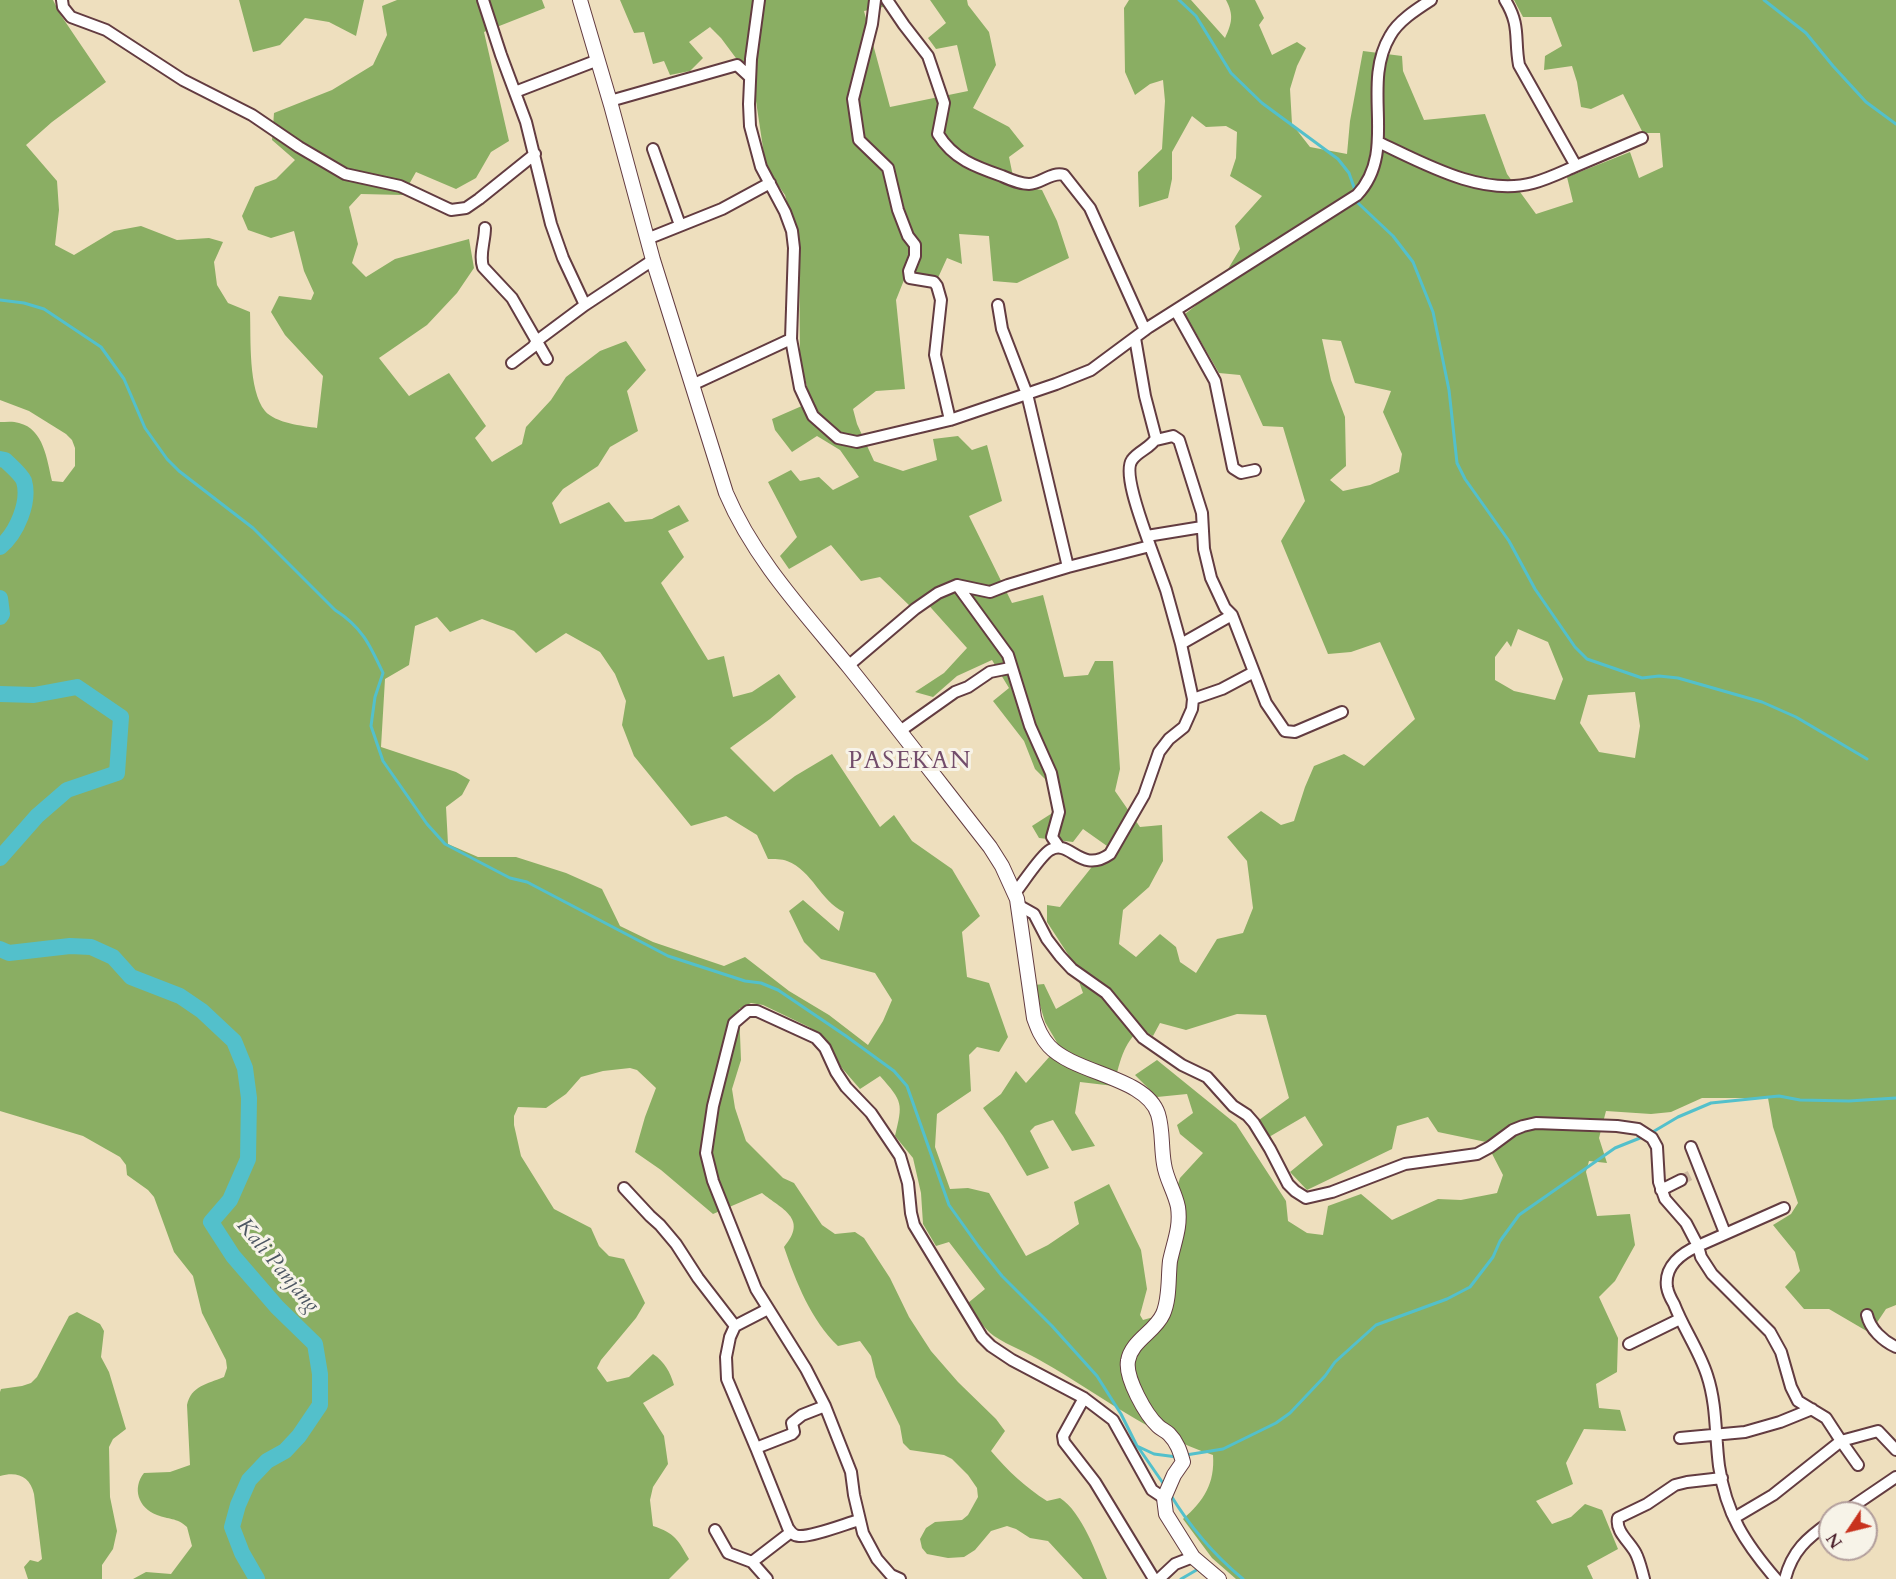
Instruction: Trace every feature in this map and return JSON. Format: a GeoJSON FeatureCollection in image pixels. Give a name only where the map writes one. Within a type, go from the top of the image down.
{"type":"FeatureCollection","features":[{"type":"Feature","properties":{"kind":"street"},"geometry":{"type":"LineString","coordinates":[[62,0],[63,7],[71,17],[106,30],[183,80],[252,115],[345,174],[400,186],[451,210],[466,208],[535,154]]}},
{"type":"Feature","properties":{"kind":"street"},"geometry":{"type":"LineString","coordinates":[[483,0],[526,122],[551,224],[563,258],[585,305]]}},
{"type":"Feature","properties":{"kind":"street"},"geometry":{"type":"LineString","coordinates":[[580,0],[653,260],[726,493],[747,536],[778,581],[900,731],[990,847],[1002,867],[1016,899],[1034,1018],[1040,1034],[1050,1047],[1063,1057],[1142,1092],[1152,1102],[1158,1113],[1164,1165],[1177,1205],[1179,1226],[1170,1260],[1167,1301],[1162,1316],[1134,1348],[1128,1362],[1129,1376],[1148,1414],[1179,1447],[1183,1462],[1174,1475],[1164,1498],[1168,1520],[1195,1559],[1214,1574]]}},
{"type":"Feature","properties":{"kind":"street"},"geometry":{"type":"LineString","coordinates":[[759,0],[750,77],[750,126],[761,167],[785,212],[792,231],[794,248],[791,339],[800,388],[813,416],[838,438],[857,441],[950,420],[1091,370],[1145,330],[1357,195],[1365,187],[1372,174],[1378,142],[1377,87],[1381,57],[1390,35],[1415,11],[1431,0]]}},
{"type":"Feature","properties":{"kind":"street"},"geometry":{"type":"LineString","coordinates":[[875,0],[872,24],[853,99],[859,140],[888,168],[898,210],[908,236],[915,245],[915,256],[909,272],[910,278],[934,282],[937,286],[941,300],[935,355],[950,420]]}},
{"type":"Feature","properties":{"kind":"street"},"geometry":{"type":"LineString","coordinates":[[886,0],[928,56],[944,103],[938,134],[944,143],[960,158],[974,166],[1021,183],[1030,184],[1058,174],[1064,175],[1090,208],[1145,330]]}},
{"type":"Feature","properties":{"kind":"street"},"geometry":{"type":"LineString","coordinates":[[1506,0],[1515,17],[1518,32],[1516,48],[1519,65],[1576,166]]}},
{"type":"Feature","properties":{"kind":"street"},"geometry":{"type":"LineString","coordinates":[[515,92],[598,60]]}},
{"type":"Feature","properties":{"kind":"street"},"geometry":{"type":"LineString","coordinates":[[610,101],[738,65],[750,77]]}},
{"type":"Feature","properties":{"kind":"street"},"geometry":{"type":"LineString","coordinates":[[1378,142],[1441,171],[1467,180],[1492,184],[1531,184],[1642,138]]}},
{"type":"Feature","properties":{"kind":"street"},"geometry":{"type":"LineString","coordinates":[[653,148],[681,225]]}},
{"type":"Feature","properties":{"kind":"street"},"geometry":{"type":"LineString","coordinates":[[647,239],[723,209],[770,183]]}},
{"type":"Feature","properties":{"kind":"street"},"geometry":{"type":"LineString","coordinates":[[485,228],[481,261],[483,267],[512,298],[547,359]]}},
{"type":"Feature","properties":{"kind":"street"},"geometry":{"type":"LineString","coordinates":[[512,363],[533,347],[538,340],[585,305],[653,260]]}},
{"type":"Feature","properties":{"kind":"street"},"geometry":{"type":"LineString","coordinates":[[998,305],[1002,329],[1027,394],[1068,567]]}},
{"type":"Feature","properties":{"kind":"street"},"geometry":{"type":"LineString","coordinates":[[1176,311],[1215,381],[1233,468],[1241,474],[1255,470]]}},
{"type":"Feature","properties":{"kind":"street"},"geometry":{"type":"LineString","coordinates":[[1135,338],[1145,396],[1156,431],[1156,440]]}},
{"type":"Feature","properties":{"kind":"street"},"geometry":{"type":"LineString","coordinates":[[692,385],[791,339]]}},
{"type":"Feature","properties":{"kind":"street"},"geometry":{"type":"LineString","coordinates":[[957,585],[1008,655],[1030,726],[1051,773],[1059,812],[1052,837],[1059,847],[1084,860],[1091,862],[1110,854],[1144,795],[1159,752],[1189,719],[1193,699],[1181,644],[1135,501],[1130,465],[1132,459],[1156,440],[1173,436],[1179,440],[1202,513],[1202,527],[1211,578],[1225,608],[1232,615],[1266,703],[1285,730],[1295,732],[1342,712]]}},
{"type":"Feature","properties":{"kind":"street"},"geometry":{"type":"LineString","coordinates":[[848,666],[915,609],[938,593],[957,585],[990,592],[1148,541],[1202,527]]}},
{"type":"Feature","properties":{"kind":"street"},"geometry":{"type":"LineString","coordinates":[[1181,644],[1232,615]]}},
{"type":"Feature","properties":{"kind":"street"},"geometry":{"type":"LineString","coordinates":[[900,731],[955,692],[968,687],[990,672],[1011,668]]}},
{"type":"Feature","properties":{"kind":"street"},"geometry":{"type":"LineString","coordinates":[[1193,699],[1222,689],[1254,672]]}},
{"type":"Feature","properties":{"kind":"street"},"geometry":{"type":"LineString","coordinates":[[1016,899],[1047,852],[1059,847]]}},
{"type":"Feature","properties":{"kind":"street"},"geometry":{"type":"LineString","coordinates":[[1016,899],[1034,914],[1047,939],[1060,956],[1072,969],[1106,993],[1143,1038],[1182,1065],[1208,1077],[1233,1106],[1247,1115],[1270,1149],[1288,1184],[1294,1191],[1306,1198],[1332,1192],[1405,1164],[1477,1154],[1513,1131],[1536,1123],[1617,1126],[1638,1129],[1652,1138],[1659,1157],[1661,1190],[1665,1199],[1686,1223],[1701,1257],[1712,1274],[1770,1332],[1781,1352],[1796,1397],[1803,1406],[1826,1418],[1858,1465]]}},
{"type":"Feature","properties":{"kind":"street"},"geometry":{"type":"LineString","coordinates":[[900,1579],[891,1575],[877,1559],[863,1533],[851,1472],[825,1406],[806,1369],[756,1289],[712,1181],[706,1153],[713,1106],[734,1023],[748,1011],[757,1011],[816,1038],[825,1048],[846,1088],[871,1113],[900,1156],[908,1183],[914,1225],[982,1337],[1012,1360],[1084,1398],[1113,1420],[1152,1490],[1164,1498]]}},
{"type":"Feature","properties":{"kind":"street"},"geometry":{"type":"LineString","coordinates":[[1691,1147],[1698,1172],[1725,1233]]}},
{"type":"Feature","properties":{"kind":"street"},"geometry":{"type":"LineString","coordinates":[[1661,1190],[1681,1180]]}},
{"type":"Feature","properties":{"kind":"street"},"geometry":{"type":"LineString","coordinates":[[624,1188],[676,1244],[698,1278],[735,1326]]}},
{"type":"Feature","properties":{"kind":"street"},"geometry":{"type":"LineString","coordinates":[[1776,1579],[1741,1534],[1734,1518],[1722,1478],[1713,1393],[1706,1371],[1680,1319],[1667,1286],[1668,1275],[1678,1257],[1725,1233],[1784,1208]]}},
{"type":"Feature","properties":{"kind":"street"},"geometry":{"type":"LineString","coordinates":[[768,1309],[735,1326],[726,1357],[728,1379],[791,1532],[800,1536],[859,1520]]}},
{"type":"Feature","properties":{"kind":"street"},"geometry":{"type":"LineString","coordinates":[[1867,1316],[1875,1330],[1896,1347]]}},
{"type":"Feature","properties":{"kind":"street"},"geometry":{"type":"LineString","coordinates":[[1629,1344],[1680,1319]]}},
{"type":"Feature","properties":{"kind":"street"},"geometry":{"type":"LineString","coordinates":[[1084,1398],[1063,1436],[1064,1443],[1095,1482],[1157,1579],[1176,1563],[1195,1559]]}},
{"type":"Feature","properties":{"kind":"street"},"geometry":{"type":"LineString","coordinates":[[756,1448],[792,1434],[794,1432],[792,1423],[796,1418],[825,1406]]}},
{"type":"Feature","properties":{"kind":"street"},"geometry":{"type":"LineString","coordinates":[[1680,1438],[1745,1432],[1812,1409]]}},
{"type":"Feature","properties":{"kind":"street"},"geometry":{"type":"LineString","coordinates":[[1734,1518],[1773,1496],[1841,1441],[1878,1431],[1896,1450]]}},
{"type":"Feature","properties":{"kind":"street"},"geometry":{"type":"LineString","coordinates":[[1861,1501],[1896,1477]]}},
{"type":"Feature","properties":{"kind":"street"},"geometry":{"type":"LineString","coordinates":[[1644,1579],[1636,1553],[1621,1534],[1617,1524],[1618,1518],[1647,1504],[1675,1485],[1722,1478]]}},
{"type":"Feature","properties":{"kind":"street"},"geometry":{"type":"LineString","coordinates":[[715,1530],[728,1553],[752,1562],[767,1579]]}},
{"type":"Feature","properties":{"kind":"street"},"geometry":{"type":"LineString","coordinates":[[1785,1579],[1793,1555],[1804,1542],[1818,1531]]}},
{"type":"Feature","properties":{"kind":"street"},"geometry":{"type":"LineString","coordinates":[[752,1562],[791,1532]]}},
{"type":"Feature","properties":{"kind":"green space"},"geometry":{"type":"Polygon","coordinates":[[[0,0],[53,0],[106,82],[52,122],[26,145],[57,181],[59,210],[55,245],[74,255],[114,231],[141,226],[177,240],[209,238],[223,242],[214,262],[217,285],[228,303],[250,312],[253,377],[260,402],[265,411],[275,418],[317,428],[323,376],[285,335],[271,312],[279,296],[311,300],[314,293],[304,271],[294,231],[271,238],[248,230],[242,216],[255,187],[276,179],[295,160],[272,140],[274,113],[332,90],[373,65],[387,35],[382,6],[397,0],[542,0],[545,8],[484,32],[509,141],[491,152],[476,178],[456,189],[416,172],[403,195],[361,194],[349,207],[358,244],[352,263],[366,277],[395,259],[469,239],[474,268],[457,293],[427,325],[379,358],[409,396],[449,373],[486,426],[475,438],[492,462],[522,444],[526,427],[551,400],[566,377],[600,351],[626,341],[646,370],[627,391],[638,431],[610,447],[598,466],[563,489],[552,503],[560,524],[609,502],[625,522],[652,519],[679,505],[689,521],[668,531],[684,557],[661,583],[708,660],[724,656],[733,697],[752,692],[779,674],[796,697],[730,748],[774,792],[795,776],[832,754],[880,827],[894,815],[912,841],[952,869],[980,916],[962,932],[967,977],[989,983],[1008,1037],[999,1052],[977,1047],[969,1055],[971,1091],[937,1114],[935,1147],[950,1189],[968,1188],[989,1193],[1026,1256],[1048,1245],[1079,1224],[1074,1202],[1109,1184],[1141,1250],[1147,1289],[1140,1315],[1143,1320],[1157,1316],[1175,1263],[1176,1190],[1180,1178],[1203,1153],[1180,1134],[1177,1125],[1193,1113],[1187,1094],[1157,1097],[1135,1075],[1157,1060],[1236,1124],[1286,1201],[1288,1221],[1307,1233],[1323,1235],[1328,1206],[1361,1194],[1392,1220],[1438,1199],[1461,1200],[1497,1193],[1503,1175],[1486,1142],[1438,1132],[1428,1117],[1397,1126],[1392,1149],[1307,1190],[1290,1172],[1323,1145],[1305,1116],[1269,1137],[1259,1120],[1289,1098],[1266,1015],[1237,1014],[1186,1030],[1160,1023],[1153,1036],[1141,1029],[1126,1047],[1114,1086],[1080,1082],[1075,1113],[1095,1146],[1072,1151],[1053,1120],[1035,1126],[1030,1131],[1049,1168],[1027,1176],[983,1108],[1001,1094],[1016,1071],[1026,1083],[1059,1046],[1045,1022],[1034,985],[1044,984],[1056,1009],[1083,993],[1071,959],[1047,922],[1047,905],[1060,907],[1107,846],[1083,829],[1073,842],[1039,838],[1032,826],[1057,810],[1045,779],[1035,769],[1024,741],[993,701],[1009,688],[992,660],[957,676],[933,697],[915,692],[944,673],[967,648],[924,600],[912,608],[880,577],[861,581],[831,545],[789,569],[780,556],[797,537],[768,482],[791,470],[800,481],[819,477],[833,490],[859,477],[840,450],[817,436],[792,452],[775,430],[772,419],[811,402],[800,360],[799,247],[785,195],[766,168],[753,81],[710,27],[689,42],[703,58],[690,71],[670,75],[664,61],[653,64],[644,32],[634,33],[620,0],[892,0],[883,7],[864,11],[890,107],[968,91],[957,45],[936,49],[928,38],[946,23],[930,0],[967,0],[968,5],[989,32],[996,65],[973,108],[1009,127],[1024,146],[1009,157],[1015,186],[1042,190],[1057,221],[1069,258],[1017,283],[993,281],[989,236],[959,234],[962,264],[947,258],[937,280],[906,275],[896,300],[905,389],[876,391],[853,409],[857,424],[874,461],[903,471],[937,460],[933,439],[958,436],[972,450],[987,445],[1002,501],[969,516],[1012,603],[1043,595],[1064,677],[1088,675],[1095,661],[1113,661],[1120,769],[1115,791],[1140,827],[1162,825],[1163,861],[1149,887],[1123,910],[1119,944],[1136,957],[1160,934],[1176,947],[1180,962],[1196,973],[1217,939],[1243,933],[1253,908],[1247,861],[1227,837],[1261,811],[1281,825],[1294,821],[1314,766],[1344,754],[1364,766],[1415,719],[1380,642],[1351,652],[1328,654],[1281,541],[1305,501],[1283,427],[1263,426],[1240,375],[1219,373],[1185,314],[1199,303],[1199,290],[1228,269],[1240,249],[1235,226],[1262,196],[1230,176],[1236,158],[1237,132],[1226,126],[1206,127],[1192,116],[1172,152],[1172,179],[1168,198],[1139,207],[1138,172],[1162,149],[1165,101],[1163,80],[1150,84],[1135,95],[1125,72],[1124,8],[1129,0],[1191,0],[1225,38],[1231,19],[1226,0],[1255,0],[1264,18],[1259,25],[1272,55],[1297,42],[1306,48],[1297,66],[1290,89],[1292,124],[1310,147],[1347,154],[1350,121],[1363,51],[1402,56],[1403,71],[1424,120],[1485,114],[1507,174],[1536,214],[1573,202],[1567,177],[1630,152],[1639,178],[1663,167],[1660,133],[1643,133],[1623,94],[1591,109],[1581,107],[1572,66],[1544,70],[1545,56],[1562,46],[1551,17],[1523,17],[1514,0],[1896,0],[1896,1305],[1886,1309],[1870,1333],[1829,1309],[1804,1309],[1785,1287],[1800,1271],[1795,1252],[1773,1225],[1791,1214],[1798,1203],[1773,1127],[1768,1098],[1702,1098],[1671,1112],[1651,1114],[1606,1111],[1599,1138],[1607,1163],[1589,1161],[1586,1172],[1597,1216],[1630,1214],[1635,1245],[1615,1281],[1599,1297],[1618,1338],[1617,1372],[1596,1384],[1599,1408],[1620,1410],[1626,1431],[1584,1429],[1566,1463],[1573,1484],[1536,1501],[1552,1524],[1571,1517],[1585,1504],[1602,1510],[1618,1549],[1587,1566],[1593,1579],[1236,1579],[1212,1558],[1183,1519],[1207,1491],[1212,1474],[1213,1455],[1168,1437],[990,1333],[968,1303],[985,1289],[949,1242],[936,1246],[923,1224],[921,1193],[913,1158],[895,1136],[900,1109],[893,1092],[880,1076],[860,1089],[841,1067],[826,1039],[809,1027],[763,1005],[751,1003],[739,1009],[741,1060],[732,1089],[735,1108],[746,1141],[783,1178],[794,1183],[822,1225],[835,1234],[855,1232],[864,1238],[890,1278],[909,1317],[931,1351],[1005,1431],[991,1451],[1017,1478],[1039,1496],[1047,1501],[1060,1498],[1068,1505],[1082,1523],[1107,1579],[1083,1579],[1048,1541],[1030,1538],[1007,1526],[991,1531],[975,1550],[964,1557],[948,1558],[927,1554],[922,1548],[920,1539],[926,1528],[935,1522],[962,1520],[968,1515],[978,1497],[977,1488],[952,1459],[944,1455],[910,1450],[903,1443],[900,1426],[876,1377],[871,1356],[860,1341],[838,1346],[828,1336],[799,1287],[784,1247],[794,1229],[793,1221],[784,1209],[762,1193],[713,1214],[661,1170],[635,1152],[656,1088],[637,1070],[630,1068],[603,1071],[581,1077],[566,1094],[546,1108],[518,1107],[514,1116],[514,1125],[521,1156],[554,1209],[591,1228],[599,1246],[609,1256],[624,1259],[645,1303],[597,1368],[607,1382],[629,1377],[653,1354],[661,1360],[669,1372],[674,1385],[643,1403],[664,1436],[668,1464],[653,1487],[650,1500],[653,1526],[666,1531],[675,1538],[689,1559],[669,1579],[133,1579],[146,1572],[171,1574],[192,1546],[187,1527],[176,1520],[157,1515],[145,1508],[139,1497],[138,1485],[144,1473],[170,1472],[190,1465],[187,1405],[189,1399],[201,1386],[224,1377],[227,1368],[226,1360],[202,1313],[193,1276],[174,1252],[154,1197],[127,1175],[126,1165],[120,1157],[83,1136],[0,1111],[0,422],[19,423],[34,432],[43,446],[52,481],[63,482],[75,466],[75,448],[72,440],[66,434],[29,411],[0,400],[0,0]],[[1322,339],[1331,380],[1345,417],[1346,466],[1330,480],[1343,491],[1370,485],[1399,472],[1402,454],[1383,412],[1391,391],[1355,383],[1341,341],[1322,339]],[[437,617],[415,626],[409,665],[385,679],[381,747],[456,772],[470,780],[462,795],[446,807],[448,844],[478,857],[516,857],[566,873],[602,889],[620,926],[653,942],[724,966],[745,957],[789,991],[829,1015],[868,1045],[883,1021],[892,1000],[875,973],[821,959],[804,942],[789,911],[803,900],[839,931],[844,912],[829,901],[796,866],[785,860],[768,859],[757,835],[726,816],[691,826],[634,756],[622,725],[626,701],[615,674],[600,652],[566,633],[536,653],[514,631],[482,619],[450,632],[437,617]],[[1518,629],[1511,647],[1507,641],[1495,657],[1495,680],[1514,691],[1555,700],[1563,679],[1548,642],[1518,629]],[[1635,692],[1588,695],[1580,723],[1599,752],[1635,758],[1640,726],[1635,692]]]}},
{"type":"Feature","properties":{"kind":"green space"},"geometry":{"type":"Polygon","coordinates":[[[239,0],[364,0],[356,36],[329,22],[305,18],[280,45],[253,52],[239,0]]]}},
{"type":"Feature","properties":{"kind":"green space"},"geometry":{"type":"Polygon","coordinates":[[[77,1312],[100,1324],[104,1331],[101,1357],[109,1372],[126,1429],[113,1439],[109,1447],[110,1497],[117,1531],[113,1549],[102,1565],[102,1579],[28,1579],[24,1567],[30,1560],[38,1562],[42,1559],[34,1494],[29,1483],[22,1476],[12,1474],[0,1476],[0,1392],[1,1389],[31,1383],[37,1377],[69,1316],[77,1312]]]}},
{"type":"Feature","properties":{"kind":"waterway"},"geometry":{"type":"LineString","coordinates":[[1179,0],[1196,16],[1231,73],[1262,103],[1338,159],[1349,173],[1356,193]]}},
{"type":"Feature","properties":{"kind":"waterway"},"geometry":{"type":"LineString","coordinates":[[1764,0],[1806,33],[1866,102],[1896,124]]}},
{"type":"Feature","properties":{"kind":"waterway"},"geometry":{"type":"LineString","coordinates":[[1357,199],[1358,203],[1393,236],[1413,262],[1433,312],[1449,390],[1457,463],[1465,479],[1509,541],[1535,589],[1575,647],[1587,659],[1642,678],[1659,676],[1678,678],[1762,702],[1796,717],[1867,759]]}},
{"type":"Feature","properties":{"kind":"waterway"},"geometry":{"type":"LineString","coordinates":[[0,300],[24,303],[44,309],[101,347],[124,379],[145,428],[167,459],[179,471],[253,528],[335,610],[359,630],[383,673],[375,697],[371,726],[383,761],[427,824],[445,844],[510,878],[527,882],[668,956],[778,990],[894,1071],[907,1086],[949,1205],[979,1247],[1002,1276],[1052,1326],[1097,1376],[1121,1414],[1137,1446],[1154,1454],[1177,1457]]}},
{"type":"Feature","properties":{"kind":"waterway","name":"Kali Panjang"},"geometry":{"type":"LineString","coordinates":[[0,459],[5,460],[20,475],[25,489],[21,517],[12,534],[0,547]]}},
{"type":"Feature","properties":{"kind":"waterway","name":"Kali Panjang"},"geometry":{"type":"LineString","coordinates":[[0,598],[2,614],[0,617]]}},
{"type":"Feature","properties":{"kind":"waterway","name":"Kali Panjang"},"geometry":{"type":"LineString","coordinates":[[0,694],[34,695],[77,687],[121,717],[117,773],[67,790],[37,816],[0,858]]}},
{"type":"Feature","properties":{"kind":"waterway","name":"Kali Panjang"},"geometry":{"type":"LineString","coordinates":[[0,949],[9,953],[70,946],[91,947],[113,957],[131,977],[180,996],[202,1011],[234,1041],[245,1068],[249,1098],[248,1159],[230,1200],[211,1222],[233,1256],[277,1307],[315,1344],[320,1374],[320,1405],[299,1436],[285,1451],[267,1461],[249,1480],[238,1505],[232,1527],[242,1553],[257,1579]]}},
{"type":"Feature","properties":{"kind":"waterway"},"geometry":{"type":"LineString","coordinates":[[1651,1133],[1678,1117],[1711,1103],[1779,1096],[1800,1100],[1849,1101],[1896,1098]]}},
{"type":"Feature","properties":{"kind":"waterway"},"geometry":{"type":"LineString","coordinates":[[1186,1455],[1223,1449],[1276,1423],[1290,1413],[1335,1362],[1376,1325],[1447,1299],[1470,1287],[1493,1257],[1500,1241],[1519,1215],[1615,1148],[1645,1136]]}},
{"type":"Feature","properties":{"kind":"waterway"},"geometry":{"type":"LineString","coordinates":[[1138,1447],[1165,1486]]}},
{"type":"Feature","properties":{"kind":"waterway"},"geometry":{"type":"LineString","coordinates":[[1170,1494],[1203,1540],[1243,1579]]}},
{"type":"Feature","properties":{"kind":"waterway"},"geometry":{"type":"LineString","coordinates":[[1181,1579],[1200,1568]]}},
{"type":"Feature","properties":{"kind":"tunnel"},"geometry":{"type":"LineString","coordinates":[[1681,1180],[1695,1173]]}},
{"type":"Feature","properties":{"kind":"district","name":"PASEKAN"},"geometry":{"type":"Point","coordinates":[910,762]}}]}
